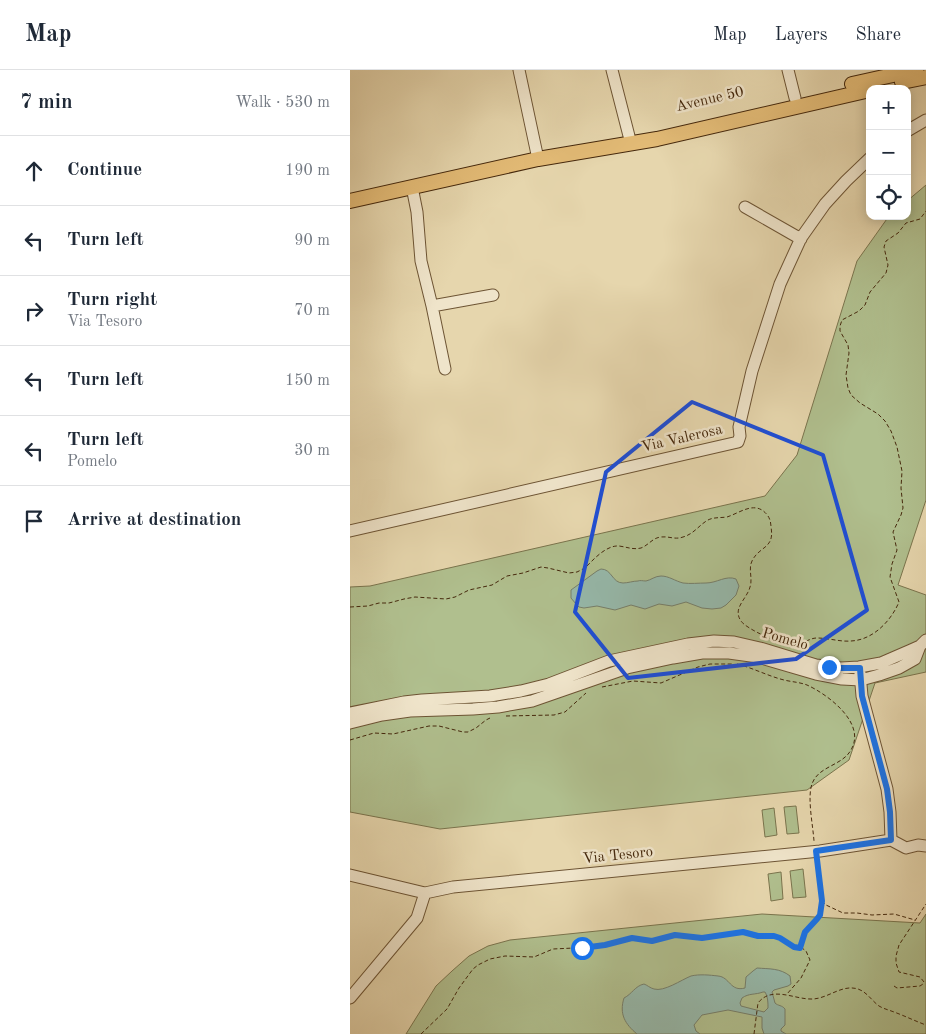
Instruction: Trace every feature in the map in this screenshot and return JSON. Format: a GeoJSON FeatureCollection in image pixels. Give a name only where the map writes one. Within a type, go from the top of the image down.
{"type":"FeatureCollection","features":[{"type":"Feature","properties":{"kind":"main road","name":"Avenue 50"},"geometry":{"type":"LineString","coordinates":[[350,201],[539,159],[629,136],[916,70]]}},
{"type":"Feature","properties":{"kind":"main road"},"geometry":{"type":"LineString","coordinates":[[892,85],[926,77]]}},
{"type":"Feature","properties":{"kind":"main road","name":"Avenue 50"},"geometry":{"type":"LineString","coordinates":[[539,159],[654,139],[866,91]]}},
{"type":"Feature","properties":{"kind":"street"},"geometry":{"type":"LineString","coordinates":[[519,70],[539,159]]}},
{"type":"Feature","properties":{"kind":"street"},"geometry":{"type":"LineString","coordinates":[[612,70],[629,136]]}},
{"type":"Feature","properties":{"kind":"street"},"geometry":{"type":"LineString","coordinates":[[788,70],[795,98]]}},
{"type":"Feature","properties":{"kind":"street"},"geometry":{"type":"LineString","coordinates":[[911,128],[926,120]]}},
{"type":"Feature","properties":{"kind":"street","name":"Via Valerosa"},"geometry":{"type":"LineString","coordinates":[[350,531],[738,442],[752,370],[780,284],[800,239],[825,204],[846,180],[866,162]]}},
{"type":"Feature","properties":{"kind":"street"},"geometry":{"type":"LineString","coordinates":[[412,187],[420,261],[446,369]]}},
{"type":"Feature","properties":{"kind":"street"},"geometry":{"type":"LineString","coordinates":[[745,207],[800,239]]}},
{"type":"Feature","properties":{"kind":"street"},"geometry":{"type":"LineString","coordinates":[[432,306],[494,295]]}},
{"type":"Feature","properties":{"kind":"street","name":"Pomelo"},"geometry":{"type":"LineString","coordinates":[[350,713],[404,702],[490,696],[521,691],[549,684],[609,661],[688,644],[734,642],[816,665],[841,668],[860,668],[881,663],[924,645]]}},
{"type":"Feature","properties":{"kind":"street","name":"Pomelo"},"geometry":{"type":"LineString","coordinates":[[350,723],[382,715],[410,711],[498,707],[532,701],[627,668],[702,653],[729,653],[758,658],[816,674],[842,679],[861,680],[899,668],[915,659],[924,645]]}},
{"type":"Feature","properties":{"kind":"street"},"geometry":{"type":"LineString","coordinates":[[860,668],[862,696],[887,789],[891,840],[906,848],[918,845],[926,846]]}},
{"type":"Feature","properties":{"kind":"street","name":"Via Tesoro"},"geometry":{"type":"LineString","coordinates":[[350,875],[425,893],[453,888],[816,851],[891,840]]}},
{"type":"Feature","properties":{"kind":"street"},"geometry":{"type":"LineString","coordinates":[[350,998],[417,918],[425,893]]}},
{"type":"Feature","properties":{"kind":"path"},"geometry":{"type":"LineString","coordinates":[[350,607],[389,603],[415,597],[452,598],[466,591],[492,585],[507,576],[541,567],[573,573],[581,571],[609,548],[617,546],[629,549],[638,548],[659,537],[682,538],[691,534],[709,520],[725,517],[747,508],[754,508],[764,512],[769,518],[772,536],[768,545],[752,561],[750,569],[751,586],[738,611],[742,624],[784,643],[793,645],[813,639],[860,640],[885,625],[898,602],[890,573],[897,550],[893,532],[903,508],[902,471],[896,440],[887,424],[878,414],[856,400],[849,392],[846,375],[848,345],[840,331],[840,326],[842,320],[865,305],[870,292],[886,273],[888,265],[884,247],[886,242],[898,233],[906,223],[920,218],[926,211]]}},
{"type":"Feature","properties":{"kind":"path"},"geometry":{"type":"LineString","coordinates":[[602,687],[633,681],[661,683],[698,667],[710,664],[730,664],[805,684],[838,705],[851,723],[855,737],[853,747],[846,757],[814,777],[810,789],[822,901],[820,915],[805,932],[800,948]]}},
{"type":"Feature","properties":{"kind":"path"},"geometry":{"type":"LineString","coordinates":[[502,716],[554,715],[565,712],[587,692]]}},
{"type":"Feature","properties":{"kind":"path"},"geometry":{"type":"LineString","coordinates":[[350,740],[379,732],[393,734],[429,726],[439,726],[468,732],[490,718]]}},
{"type":"Feature","properties":{"kind":"path"},"geometry":{"type":"LineString","coordinates":[[822,901],[826,906],[843,913],[894,914],[915,920]]}},
{"type":"Feature","properties":{"kind":"path"},"geometry":{"type":"LineString","coordinates":[[894,986],[897,988],[920,986],[924,982],[920,977],[899,972],[896,956],[899,944],[926,904]]}},
{"type":"Feature","properties":{"kind":"path"},"geometry":{"type":"LineString","coordinates":[[421,1034],[447,1009],[458,988],[473,970],[490,959],[505,956],[534,957],[553,949],[594,946],[632,938],[652,941],[675,935],[702,938],[743,932],[758,936],[780,938],[794,947],[806,951],[810,960],[801,978],[787,994]]}},
{"type":"Feature","properties":{"kind":"path"},"geometry":{"type":"LineString","coordinates":[[754,1034],[758,1003],[765,997],[787,994],[813,999],[839,990],[856,988],[864,991],[881,1007],[926,1026]]}},
{"type":"Feature","properties":{"kind":"highlighted area"},"geometry":{"type":"Polygon","coordinates":[[[692,402],[823,455],[867,610],[796,659],[628,678],[575,612],[606,472],[692,402]]]}},
{"type":"Feature","properties":{"kind":"green space"},"geometry":{"type":"Polygon","coordinates":[[[926,185],[926,500],[898,585],[926,595],[926,672],[875,683],[849,760],[807,790],[440,829],[350,812],[350,587],[370,586],[765,496],[797,455],[857,261],[886,220],[911,220],[911,198],[926,185]]]}},
{"type":"Feature","properties":{"kind":"green space"},"geometry":{"type":"Polygon","coordinates":[[[796,806],[799,833],[787,834],[784,807],[796,806]]]}},
{"type":"Feature","properties":{"kind":"green space"},"geometry":{"type":"Polygon","coordinates":[[[774,808],[777,835],[765,837],[762,810],[774,808]]]}},
{"type":"Feature","properties":{"kind":"green space"},"geometry":{"type":"Polygon","coordinates":[[[803,869],[806,897],[793,898],[790,871],[803,869]]]}},
{"type":"Feature","properties":{"kind":"green space"},"geometry":{"type":"Polygon","coordinates":[[[781,872],[783,899],[771,901],[768,874],[781,872]]]}},
{"type":"Feature","properties":{"kind":"green space"},"geometry":{"type":"Polygon","coordinates":[[[762,914],[920,923],[926,914],[926,1034],[406,1034],[436,986],[469,956],[488,946],[510,940],[762,914]]]}},
{"type":"Feature","properties":{"kind":"shaded area"},"geometry":{"type":"Polygon","coordinates":[[[601,569],[608,571],[616,581],[623,583],[646,581],[661,576],[683,583],[710,583],[732,578],[736,579],[739,586],[736,595],[721,608],[702,608],[686,602],[672,606],[659,604],[645,609],[631,605],[615,610],[597,606],[579,607],[571,598],[571,590],[601,569]]]}},
{"type":"Feature","properties":{"kind":"shaded area"},"geometry":{"type":"Polygon","coordinates":[[[757,968],[774,969],[790,976],[791,984],[772,992],[775,1003],[785,1009],[785,1025],[781,1031],[786,1034],[764,1034],[762,1017],[728,1010],[702,1015],[694,1025],[696,1031],[700,1034],[637,1034],[624,1018],[622,1009],[624,998],[641,985],[644,984],[654,989],[663,989],[691,976],[704,975],[722,977],[740,989],[745,988],[746,977],[757,968]],[[765,992],[745,996],[740,1003],[741,1006],[764,1012],[768,1008],[765,992]]]}},
{"type":"Feature","properties":{"kind":"route"},"geometry":{"type":"LineString","coordinates":[[582,948],[605,945],[632,938],[652,941],[675,935],[707,938],[743,932],[758,936],[774,936],[794,947],[800,948],[805,932],[820,915],[821,909],[822,901],[816,851],[891,840],[887,789],[862,696],[860,668],[829,667]]}}]}
